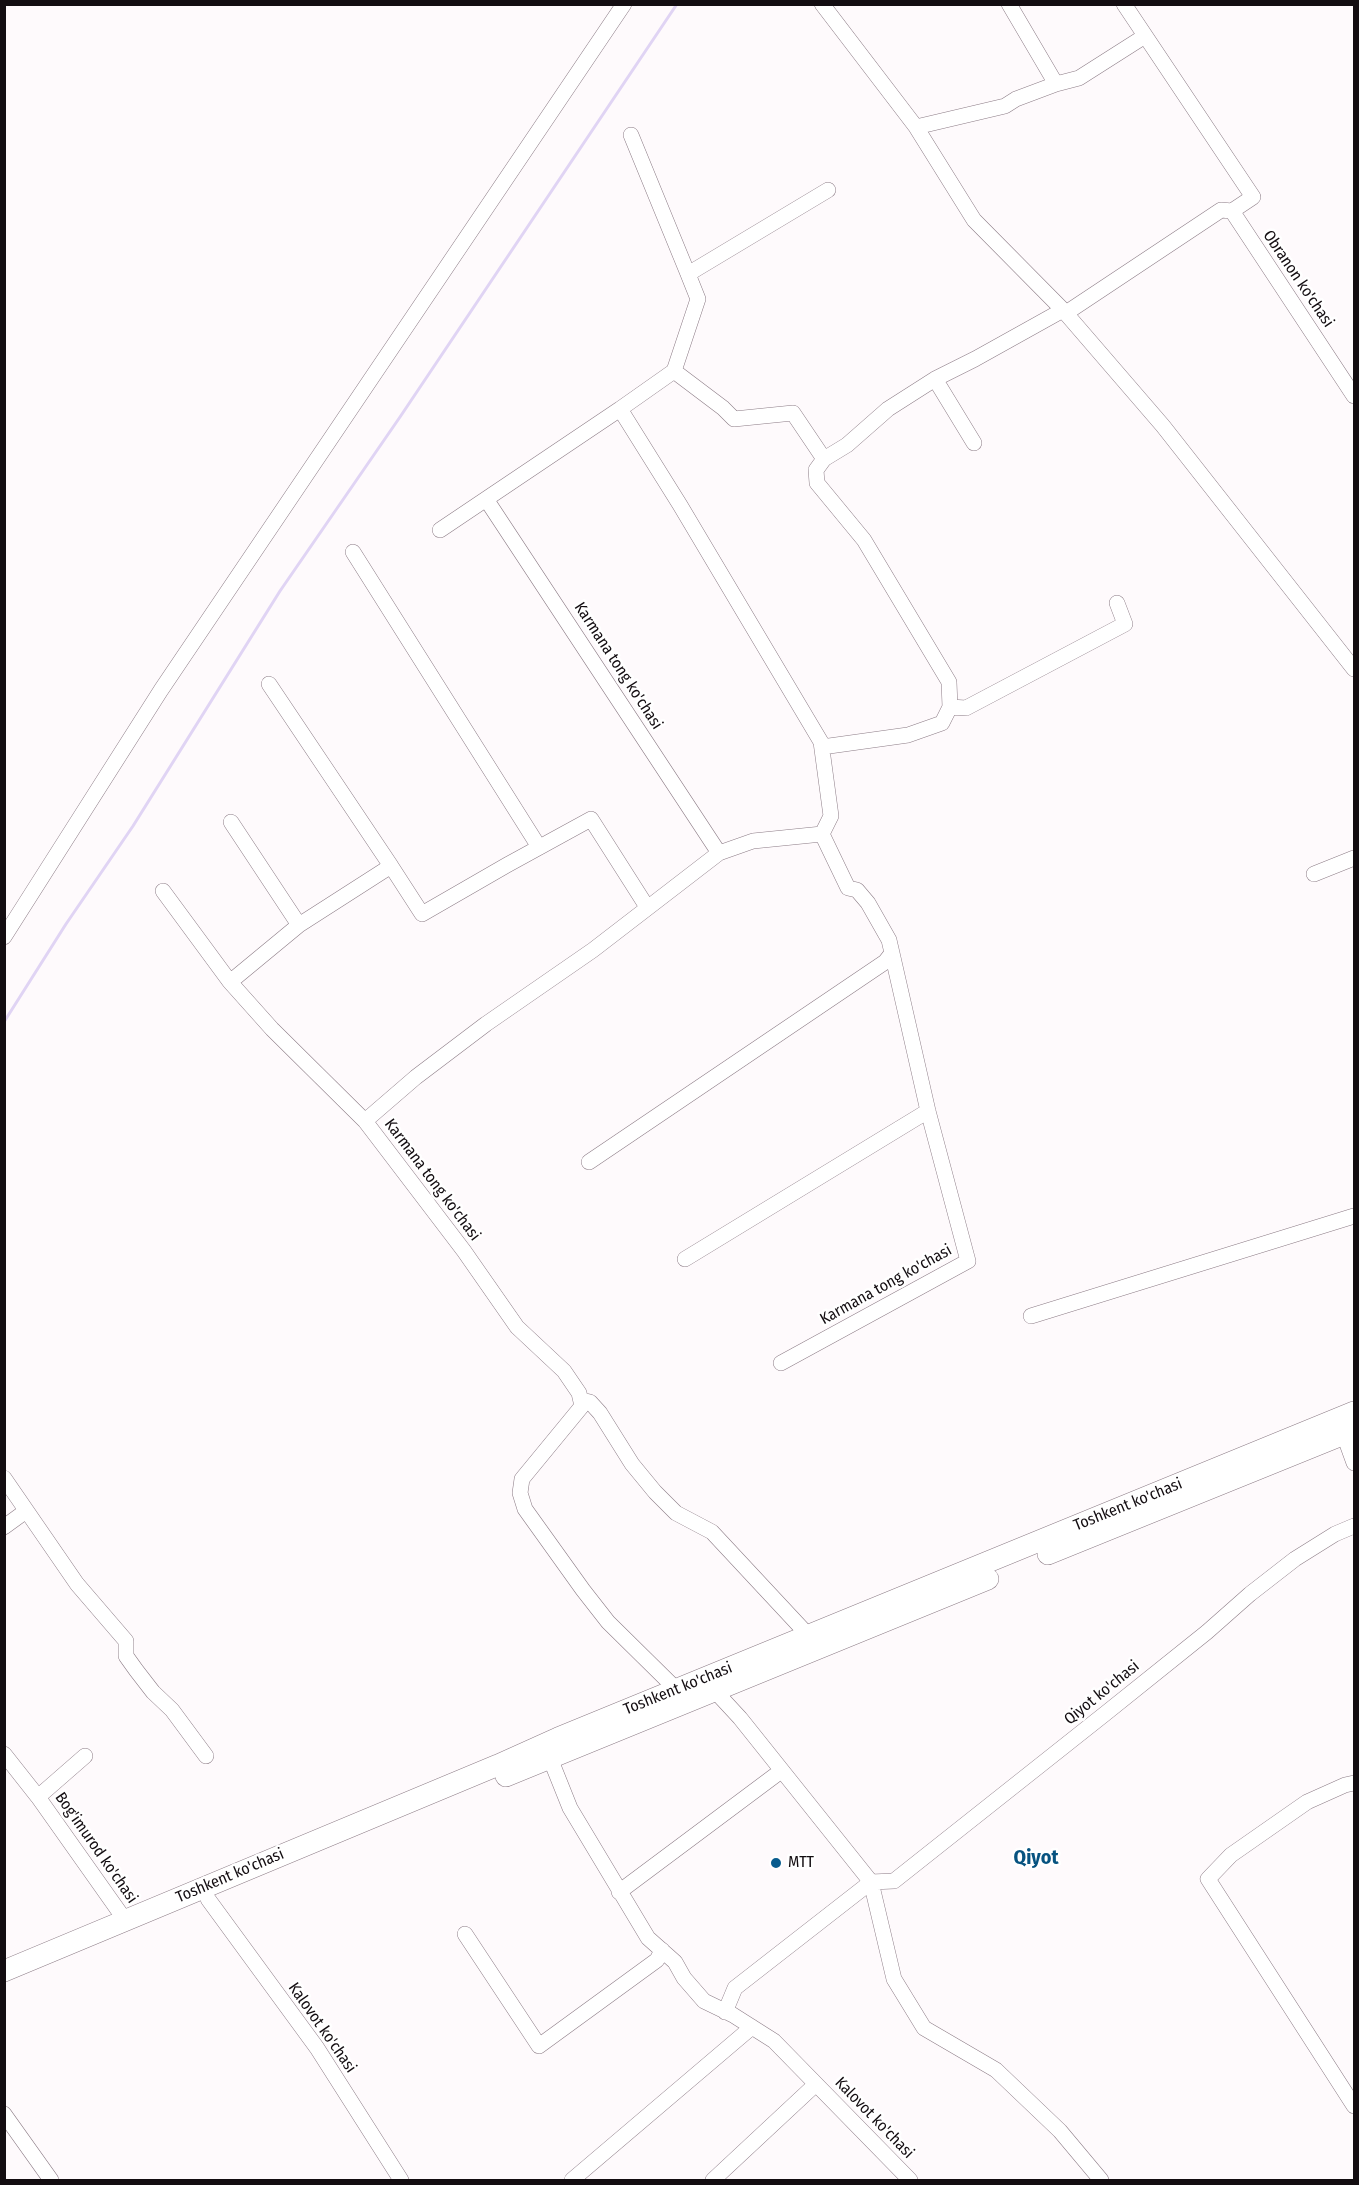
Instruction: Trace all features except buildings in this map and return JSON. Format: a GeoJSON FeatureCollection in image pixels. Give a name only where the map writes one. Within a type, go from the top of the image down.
{"type":"FeatureCollection","features":[{"type":"Feature","properties":{"kind":"highway","name":"Toshkent ko'chasi"},"geometry":{"type":"LineString","coordinates":[[4,1971],[808,1635],[1348,1424]]}},
{"type":"Feature","properties":{"kind":"highway","name":"Toshkent ko'chasi"},"geometry":{"type":"LineString","coordinates":[[4,1985],[716,1691],[1348,1424]]}},
{"type":"Feature","properties":{"kind":"street"},"geometry":{"type":"LineString","coordinates":[[4,937],[161,690],[624,4]]}},
{"type":"Feature","properties":{"kind":"street"},"geometry":{"type":"LineString","coordinates":[[822,4],[916,127],[974,220],[1064,311],[1163,426],[1354,669]]}},
{"type":"Feature","properties":{"kind":"street"},"geometry":{"type":"LineString","coordinates":[[1009,4],[1056,84]]}},
{"type":"Feature","properties":{"kind":"street"},"geometry":{"type":"LineString","coordinates":[[822,747],[908,735],[942,723],[950,707],[949,682],[864,540],[817,483],[816,470],[824,459],[848,445],[888,409],[935,379],[975,360],[1064,311],[1221,210],[1232,211],[1253,197],[1124,4]]}},
{"type":"Feature","properties":{"kind":"street"},"geometry":{"type":"LineString","coordinates":[[916,127],[1005,106],[1016,99],[1079,78],[1145,36]]}},
{"type":"Feature","properties":{"kind":"street"},"geometry":{"type":"LineString","coordinates":[[440,530],[674,371],[698,299],[631,135]]}},
{"type":"Feature","properties":{"kind":"street"},"geometry":{"type":"LineString","coordinates":[[688,274],[828,190]]}},
{"type":"Feature","properties":{"kind":"street","name":"Obranon ko'chasi"},"geometry":{"type":"LineString","coordinates":[[1232,211],[1354,396]]}},
{"type":"Feature","properties":{"kind":"street"},"geometry":{"type":"LineString","coordinates":[[674,371],[734,419],[793,413],[824,459]]}},
{"type":"Feature","properties":{"kind":"street"},"geometry":{"type":"LineString","coordinates":[[935,379],[974,443]]}},
{"type":"Feature","properties":{"kind":"street"},"geometry":{"type":"LineString","coordinates":[[620,409],[821,742],[831,816],[822,834]]}},
{"type":"Feature","properties":{"kind":"street","name":"Karmana tong ko'chasi"},"geometry":{"type":"LineString","coordinates":[[486,499],[719,853]]}},
{"type":"Feature","properties":{"kind":"street"},"geometry":{"type":"LineString","coordinates":[[353,552],[539,847]]}},
{"type":"Feature","properties":{"kind":"street"},"geometry":{"type":"LineString","coordinates":[[950,707],[966,708],[1125,624],[1117,603]]}},
{"type":"Feature","properties":{"kind":"street"},"geometry":{"type":"LineString","coordinates":[[269,684],[422,914],[591,819],[647,907]]}},
{"type":"Feature","properties":{"kind":"street"},"geometry":{"type":"LineString","coordinates":[[231,822],[299,925]]}},
{"type":"Feature","properties":{"kind":"street","name":"Karmana tong ko'chasi"},"geometry":{"type":"LineString","coordinates":[[365,1120],[416,1077],[486,1024],[593,950],[719,853],[753,841],[822,834],[848,888],[856,890],[868,903],[889,940],[928,1111],[968,1261],[781,1363]]}},
{"type":"Feature","properties":{"kind":"street"},"geometry":{"type":"LineString","coordinates":[[1314,874],[1354,858]]}},
{"type":"Feature","properties":{"kind":"street"},"geometry":{"type":"LineString","coordinates":[[230,982],[299,925],[391,866]]}},
{"type":"Feature","properties":{"kind":"street","name":"Karmana tong ko'chasi"},"geometry":{"type":"LineString","coordinates":[[164,891],[230,982],[272,1029],[365,1120],[375,1137],[464,1251],[516,1327],[564,1371],[579,1393],[581,1400],[590,1402],[600,1413],[632,1464],[676,1513],[712,1532],[808,1635]]}},
{"type":"Feature","properties":{"kind":"street"},"geometry":{"type":"LineString","coordinates":[[589,1162],[885,962],[892,953]]}},
{"type":"Feature","properties":{"kind":"street"},"geometry":{"type":"LineString","coordinates":[[685,1259],[928,1111]]}},
{"type":"Feature","properties":{"kind":"street"},"geometry":{"type":"LineString","coordinates":[[1031,1316],[1354,1216]]}},
{"type":"Feature","properties":{"kind":"street"},"geometry":{"type":"LineString","coordinates":[[581,1400],[582,1406],[522,1479],[520,1493],[525,1509],[608,1622],[677,1690]]}},
{"type":"Feature","properties":{"kind":"street"},"geometry":{"type":"LineString","coordinates":[[1348,1424],[1354,1463]]}},
{"type":"Feature","properties":{"kind":"street"},"geometry":{"type":"LineString","coordinates":[[4,1478],[77,1584],[126,1641],[126,1656],[136,1670],[153,1692],[172,1710],[206,1756]]}},
{"type":"Feature","properties":{"kind":"street"},"geometry":{"type":"LineString","coordinates":[[4,1527],[26,1511]]}},
{"type":"Feature","properties":{"kind":"street","name":"Qiyot ko'chasi"},"geometry":{"type":"LineString","coordinates":[[871,1882],[894,1881],[1207,1632],[1250,1593],[1295,1558],[1335,1534],[1354,1526]]}},
{"type":"Feature","properties":{"kind":"street"},"geometry":{"type":"LineString","coordinates":[[716,1691],[871,1882],[894,1979],[924,2028],[996,2070],[1060,2131],[1101,2181]]}},
{"type":"Feature","properties":{"kind":"street","name":"Bog'imurod ko'chasi"},"geometry":{"type":"LineString","coordinates":[[4,1754],[38,1797],[125,1920]]}},
{"type":"Feature","properties":{"kind":"street","name":"Bog'imurod ko'chasi"},"geometry":{"type":"LineString","coordinates":[[38,1797],[85,1756]]}},
{"type":"Feature","properties":{"kind":"street","name":"Kalovot ko'chasi"},"geometry":{"type":"LineString","coordinates":[[550,1758],[570,1808],[648,1938],[675,1962],[684,1978],[704,2001],[774,2041],[906,2179]]}},
{"type":"Feature","properties":{"kind":"street"},"geometry":{"type":"LineString","coordinates":[[619,1892],[781,1771]]}},
{"type":"Feature","properties":{"kind":"street"},"geometry":{"type":"LineString","coordinates":[[1354,1783],[1345,1785],[1298,1808],[1231,1855],[1208,1879],[1354,2106]]}},
{"type":"Feature","properties":{"kind":"street"},"geometry":{"type":"LineString","coordinates":[[725,2012],[735,1988],[871,1882]]}},
{"type":"Feature","properties":{"kind":"street","name":"Kalovot ko'chasi"},"geometry":{"type":"LineString","coordinates":[[208,1899],[317,2048],[401,2181]]}},
{"type":"Feature","properties":{"kind":"street"},"geometry":{"type":"LineString","coordinates":[[465,1934],[539,2046],[657,1960],[662,1950]]}},
{"type":"Feature","properties":{"kind":"street"},"geometry":{"type":"LineString","coordinates":[[572,2181],[752,2027]]}},
{"type":"Feature","properties":{"kind":"street","name":"Kalovot ko'chasi"},"geometry":{"type":"LineString","coordinates":[[713,2181],[816,2084]]}},
{"type":"Feature","properties":{"kind":"street"},"geometry":{"type":"LineString","coordinates":[[4,2114],[51,2181]]}},
{"type":"Feature","properties":{"kind":"waterway"},"geometry":{"type":"LineString","coordinates":[[4,1022],[66,924],[133,826],[280,591],[400,417],[677,4]]}},
{"type":"Feature","properties":{"kind":"place","name":"MTT"},"geometry":{"type":"Point","coordinates":[776,1863]}},
{"type":"Feature","properties":{"kind":"district","name":"Qiyot"},"geometry":{"type":"Point","coordinates":[1036,1858]}}]}
